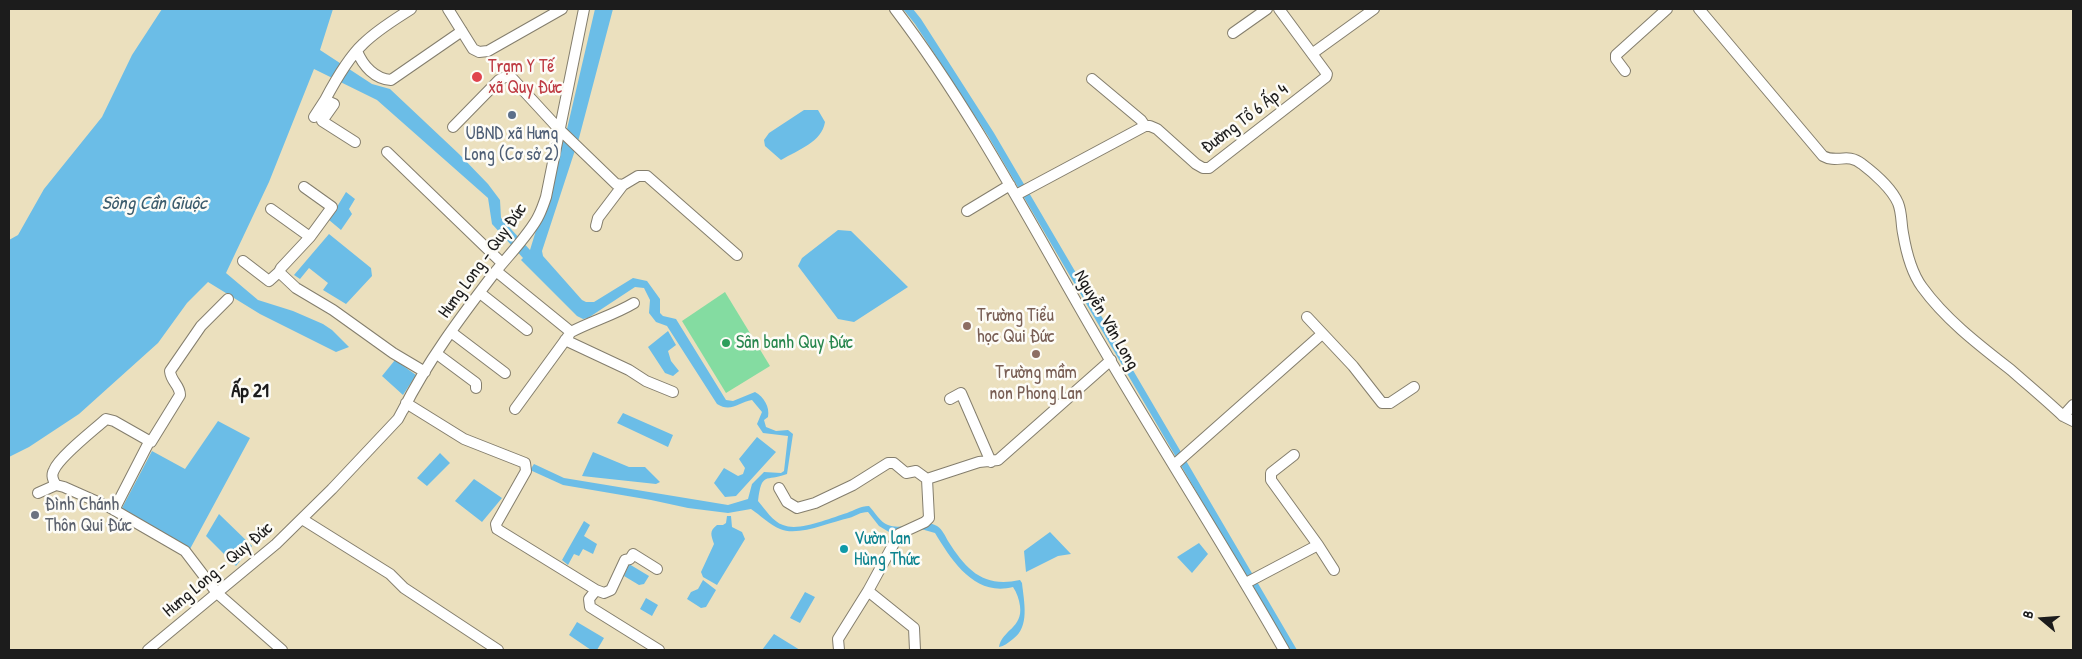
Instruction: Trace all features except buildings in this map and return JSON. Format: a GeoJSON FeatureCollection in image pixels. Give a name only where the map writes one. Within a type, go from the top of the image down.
{"type":"FeatureCollection","features":[{"type":"Feature","properties":{"kind":"street"},"geometry":{"type":"LineString","coordinates":[[314,117],[362,45],[384,26],[410,9]]}},
{"type":"Feature","properties":{"kind":"street"},"geometry":{"type":"LineString","coordinates":[[448,9],[473,49],[479,52],[488,51],[562,9]]}},
{"type":"Feature","properties":{"kind":"street","name":"Hưng Long - Quy Đức"},"geometry":{"type":"LineString","coordinates":[[148,650],[276,544],[398,419],[412,391],[451,332],[532,226],[539,215],[546,197],[558,128],[584,9]]}},
{"type":"Feature","properties":{"kind":"street","name":"Nguyễn Văn Long"},"geometry":{"type":"LineString","coordinates":[[896,9],[927,51],[1010,184],[1110,360],[1246,583],[1284,650]]}},
{"type":"Feature","properties":{"kind":"street"},"geometry":{"type":"LineString","coordinates":[[1233,33],[1267,9]]}},
{"type":"Feature","properties":{"kind":"street"},"geometry":{"type":"LineString","coordinates":[[1279,9],[1313,53],[1374,9]]}},
{"type":"Feature","properties":{"kind":"street"},"geometry":{"type":"LineString","coordinates":[[1626,71],[1616,59],[1617,54],[1667,9]]}},
{"type":"Feature","properties":{"kind":"street"},"geometry":{"type":"LineString","coordinates":[[1699,9],[1823,156],[1836,160],[1845,157],[1852,158],[1862,164],[1888,189],[1897,202],[1902,214],[1903,234],[1914,273],[1922,287],[1961,330],[2063,416],[2073,422]]}},
{"type":"Feature","properties":{"kind":"street"},"geometry":{"type":"LineString","coordinates":[[357,51],[367,68],[381,78],[391,80],[462,32]]}},
{"type":"Feature","properties":{"kind":"street","name":"Đường Tổ 6 Ấp 4"},"geometry":{"type":"LineString","coordinates":[[1145,126],[1157,129],[1196,164],[1203,168],[1209,168],[1324,81],[1326,74],[1313,53]]}},
{"type":"Feature","properties":{"kind":"street"},"geometry":{"type":"LineString","coordinates":[[453,128],[499,80],[511,77],[558,128],[616,184],[623,185]]}},
{"type":"Feature","properties":{"kind":"street"},"geometry":{"type":"LineString","coordinates":[[1016,195],[1145,126],[1141,120],[1092,79]]}},
{"type":"Feature","properties":{"kind":"street"},"geometry":{"type":"LineString","coordinates":[[325,100],[334,104],[322,121],[354,142]]}},
{"type":"Feature","properties":{"kind":"street"},"geometry":{"type":"LineString","coordinates":[[387,152],[568,336],[646,381],[673,392]]}},
{"type":"Feature","properties":{"kind":"street"},"geometry":{"type":"LineString","coordinates":[[596,226],[598,218],[623,185],[638,176],[647,176],[737,255]]}},
{"type":"Feature","properties":{"kind":"street"},"geometry":{"type":"LineString","coordinates":[[967,211],[1010,184]]}},
{"type":"Feature","properties":{"kind":"street"},"geometry":{"type":"LineString","coordinates":[[243,261],[269,281],[310,237],[332,207],[304,187]]}},
{"type":"Feature","properties":{"kind":"street"},"geometry":{"type":"LineString","coordinates":[[271,209],[310,237]]}},
{"type":"Feature","properties":{"kind":"street"},"geometry":{"type":"LineString","coordinates":[[279,272],[296,288],[333,310],[393,354],[425,372]]}},
{"type":"Feature","properties":{"kind":"street"},"geometry":{"type":"LineString","coordinates":[[480,293],[527,330]]}},
{"type":"Feature","properties":{"kind":"street"},"geometry":{"type":"LineString","coordinates":[[114,510],[149,442],[152,442],[180,395],[180,390],[171,379],[170,371],[200,326],[228,299]]}},
{"type":"Feature","properties":{"kind":"street"},"geometry":{"type":"LineString","coordinates":[[515,409],[568,336],[588,323],[621,311],[634,303]]}},
{"type":"Feature","properties":{"kind":"street"},"geometry":{"type":"LineString","coordinates":[[1307,317],[1354,366],[1382,403],[1390,403],[1414,387]]}},
{"type":"Feature","properties":{"kind":"street"},"geometry":{"type":"LineString","coordinates":[[451,332],[505,373]]}},
{"type":"Feature","properties":{"kind":"street"},"geometry":{"type":"LineString","coordinates":[[1174,465],[1322,334]]}},
{"type":"Feature","properties":{"kind":"street"},"geometry":{"type":"LineString","coordinates":[[437,354],[476,383],[476,388]]}},
{"type":"Feature","properties":{"kind":"street"},"geometry":{"type":"LineString","coordinates":[[927,480],[979,462],[998,460],[1110,360]]}},
{"type":"Feature","properties":{"kind":"street"},"geometry":{"type":"LineString","coordinates":[[950,399],[961,393],[991,462]]}},
{"type":"Feature","properties":{"kind":"street"},"geometry":{"type":"LineString","coordinates":[[2063,416],[2073,405]]}},
{"type":"Feature","properties":{"kind":"street"},"geometry":{"type":"LineString","coordinates":[[404,406],[464,439],[525,463],[526,471],[496,524],[497,529],[596,590],[604,593],[611,590],[625,560],[630,560],[633,554],[658,568]]}},
{"type":"Feature","properties":{"kind":"street"},"geometry":{"type":"LineString","coordinates":[[149,442],[114,421],[106,419],[64,457],[54,470],[54,481],[56,485],[114,510],[185,551],[217,593],[282,650]]}},
{"type":"Feature","properties":{"kind":"street"},"geometry":{"type":"LineString","coordinates":[[1294,455],[1272,473],[1270,478],[1334,570]]}},
{"type":"Feature","properties":{"kind":"street"},"geometry":{"type":"LineString","coordinates":[[779,488],[787,502],[797,508],[815,503],[852,485],[888,463],[894,463],[906,473],[916,471],[927,480],[930,516],[923,523],[899,534],[868,591],[838,639],[839,650]]}},
{"type":"Feature","properties":{"kind":"street"},"geometry":{"type":"LineString","coordinates":[[38,493],[56,485]]}},
{"type":"Feature","properties":{"kind":"street"},"geometry":{"type":"LineString","coordinates":[[302,518],[390,574],[404,588],[498,650]]}},
{"type":"Feature","properties":{"kind":"street"},"geometry":{"type":"LineString","coordinates":[[1246,583],[1318,545]]}},
{"type":"Feature","properties":{"kind":"street"},"geometry":{"type":"LineString","coordinates":[[596,590],[589,599],[590,607],[659,650]]}},
{"type":"Feature","properties":{"kind":"street"},"geometry":{"type":"LineString","coordinates":[[868,591],[914,628],[915,650]]}},
{"type":"Feature","properties":{"kind":"green space","name":"Sân banh Quy Đức"},"geometry":{"type":"Polygon","coordinates":[[[725,292],[770,366],[726,393],[682,321],[725,292]]]}},
{"type":"Feature","properties":{"kind":"water","name":"Sông Cần Giuộc"},"geometry":{"type":"Polygon","coordinates":[[[162,9],[333,9],[320,50],[372,84],[390,89],[459,154],[488,184],[500,200],[501,218],[530,250],[567,129],[595,9],[613,9],[579,138],[542,251],[543,256],[582,300],[586,302],[594,302],[633,278],[647,281],[660,299],[660,313],[663,316],[676,319],[726,400],[733,401],[755,392],[761,397],[766,403],[768,410],[768,417],[764,420],[766,427],[776,431],[788,430],[793,434],[787,474],[766,479],[763,481],[759,492],[758,501],[776,521],[790,527],[806,526],[860,507],[869,506],[888,525],[900,527],[926,523],[937,526],[962,561],[978,575],[996,582],[1020,580],[1022,583],[1025,614],[1022,628],[1018,634],[1008,643],[999,647],[1001,641],[1015,624],[1020,613],[1018,598],[1013,587],[999,589],[987,587],[976,582],[957,565],[935,533],[921,529],[894,535],[879,526],[868,512],[814,528],[787,531],[773,525],[751,509],[728,513],[688,508],[563,485],[530,470],[534,464],[564,478],[728,505],[748,499],[752,484],[764,472],[781,473],[784,471],[788,436],[763,433],[757,424],[762,412],[752,400],[731,407],[717,404],[667,326],[656,322],[649,313],[650,300],[644,288],[635,287],[588,318],[583,319],[577,316],[521,260],[523,258],[492,224],[488,198],[377,100],[314,69],[269,182],[226,273],[258,300],[293,311],[323,324],[349,347],[336,352],[260,314],[208,282],[187,303],[158,343],[79,414],[29,447],[9,457],[9,240],[18,235],[44,189],[102,117],[132,55],[162,9]]]}},
{"type":"Feature","properties":{"kind":"water"},"geometry":{"type":"Polygon","coordinates":[[[903,9],[913,9],[921,19],[994,133],[1297,650],[1289,650],[988,136],[915,24],[903,9]]]}},
{"type":"Feature","properties":{"kind":"water"},"geometry":{"type":"Polygon","coordinates":[[[804,110],[818,110],[825,122],[823,129],[808,145],[781,160],[765,146],[764,140],[769,133],[804,110]]]}},
{"type":"Feature","properties":{"kind":"water"},"geometry":{"type":"Polygon","coordinates":[[[346,192],[355,199],[349,209],[352,214],[341,230],[329,220],[346,192]]]}},
{"type":"Feature","properties":{"kind":"water"},"geometry":{"type":"Polygon","coordinates":[[[838,230],[851,231],[908,287],[854,322],[838,319],[798,266],[802,258],[838,230]]]}},
{"type":"Feature","properties":{"kind":"water"},"geometry":{"type":"Polygon","coordinates":[[[329,234],[371,268],[372,276],[346,304],[323,290],[328,283],[309,268],[300,279],[294,275],[329,234]]]}},
{"type":"Feature","properties":{"kind":"water"},"geometry":{"type":"Polygon","coordinates":[[[668,331],[676,345],[668,351],[671,361],[679,371],[673,376],[665,373],[648,347],[668,331]]]}},
{"type":"Feature","properties":{"kind":"water"},"geometry":{"type":"Polygon","coordinates":[[[395,360],[416,375],[403,395],[382,376],[395,360]]]}},
{"type":"Feature","properties":{"kind":"water"},"geometry":{"type":"Polygon","coordinates":[[[623,413],[673,435],[668,447],[617,423],[623,413]]]}},
{"type":"Feature","properties":{"kind":"water"},"geometry":{"type":"Polygon","coordinates":[[[218,421],[250,438],[190,549],[122,508],[152,451],[185,469],[218,421]]]}},
{"type":"Feature","properties":{"kind":"water"},"geometry":{"type":"Polygon","coordinates":[[[757,437],[776,452],[736,496],[725,497],[714,483],[724,468],[738,476],[743,474],[745,468],[739,459],[757,437]]]}},
{"type":"Feature","properties":{"kind":"water"},"geometry":{"type":"Polygon","coordinates":[[[593,452],[629,467],[645,467],[660,482],[656,484],[582,476],[593,452]]]}},
{"type":"Feature","properties":{"kind":"water"},"geometry":{"type":"Polygon","coordinates":[[[440,453],[450,463],[427,486],[417,478],[440,453]]]}},
{"type":"Feature","properties":{"kind":"water"},"geometry":{"type":"Polygon","coordinates":[[[474,479],[502,498],[482,522],[455,501],[474,479]]]}},
{"type":"Feature","properties":{"kind":"water"},"geometry":{"type":"Polygon","coordinates":[[[219,514],[252,546],[236,566],[206,536],[219,514]]]}},
{"type":"Feature","properties":{"kind":"water"},"geometry":{"type":"Polygon","coordinates":[[[727,516],[731,516],[732,527],[742,532],[745,539],[717,585],[703,577],[701,572],[714,544],[712,531],[717,525],[726,523],[727,516]]]}},
{"type":"Feature","properties":{"kind":"water"},"geometry":{"type":"Polygon","coordinates":[[[584,521],[590,525],[584,536],[597,544],[593,554],[583,549],[579,556],[574,554],[568,565],[562,560],[584,521]]]}},
{"type":"Feature","properties":{"kind":"water"},"geometry":{"type":"Polygon","coordinates":[[[1050,532],[1071,554],[1058,556],[1026,572],[1024,551],[1050,532]]]}},
{"type":"Feature","properties":{"kind":"water"},"geometry":{"type":"Polygon","coordinates":[[[1199,543],[1208,554],[1192,573],[1177,557],[1199,543]]]}},
{"type":"Feature","properties":{"kind":"water"},"geometry":{"type":"Polygon","coordinates":[[[629,564],[649,576],[644,584],[639,585],[624,576],[629,564]]]}},
{"type":"Feature","properties":{"kind":"water"},"geometry":{"type":"Polygon","coordinates":[[[703,580],[716,590],[706,607],[701,608],[687,599],[691,592],[698,589],[703,580]]]}},
{"type":"Feature","properties":{"kind":"water"},"geometry":{"type":"Polygon","coordinates":[[[805,592],[815,597],[800,623],[790,618],[805,592]]]}},
{"type":"Feature","properties":{"kind":"water"},"geometry":{"type":"Polygon","coordinates":[[[646,598],[658,605],[652,616],[640,609],[646,598]]]}},
{"type":"Feature","properties":{"kind":"water"},"geometry":{"type":"Polygon","coordinates":[[[577,622],[604,638],[597,650],[591,650],[569,635],[577,622]]]}},
{"type":"Feature","properties":{"kind":"water"},"geometry":{"type":"Polygon","coordinates":[[[774,634],[800,650],[762,650],[774,634]]]}},
{"type":"Feature","properties":{"kind":"place","name":"Trạm Y Tế xã Quy Đức"},"geometry":{"type":"Point","coordinates":[477,77]}},
{"type":"Feature","properties":{"kind":"place","name":"UBND xã Hưng Long (Cơ sở 2)"},"geometry":{"type":"Point","coordinates":[512,115]}},
{"type":"Feature","properties":{"kind":"place","name":"Trường Tiểu học Qui Đức"},"geometry":{"type":"Point","coordinates":[967,326]}},
{"type":"Feature","properties":{"kind":"place","name":"Sân banh Quy Đức"},"geometry":{"type":"Point","coordinates":[726,343]}},
{"type":"Feature","properties":{"kind":"place","name":"Trường mầm non Phong Lan"},"geometry":{"type":"Point","coordinates":[1036,354]}},
{"type":"Feature","properties":{"kind":"place","name":"Đình Chánh Thôn Qui Đức"},"geometry":{"type":"Point","coordinates":[35,515]}},
{"type":"Feature","properties":{"kind":"place","name":"Vườn lan Hùng Thức"},"geometry":{"type":"Point","coordinates":[844,549]}},
{"type":"Feature","properties":{"kind":"district","name":"Ấp 21"},"geometry":{"type":"Point","coordinates":[250,392]}}]}
